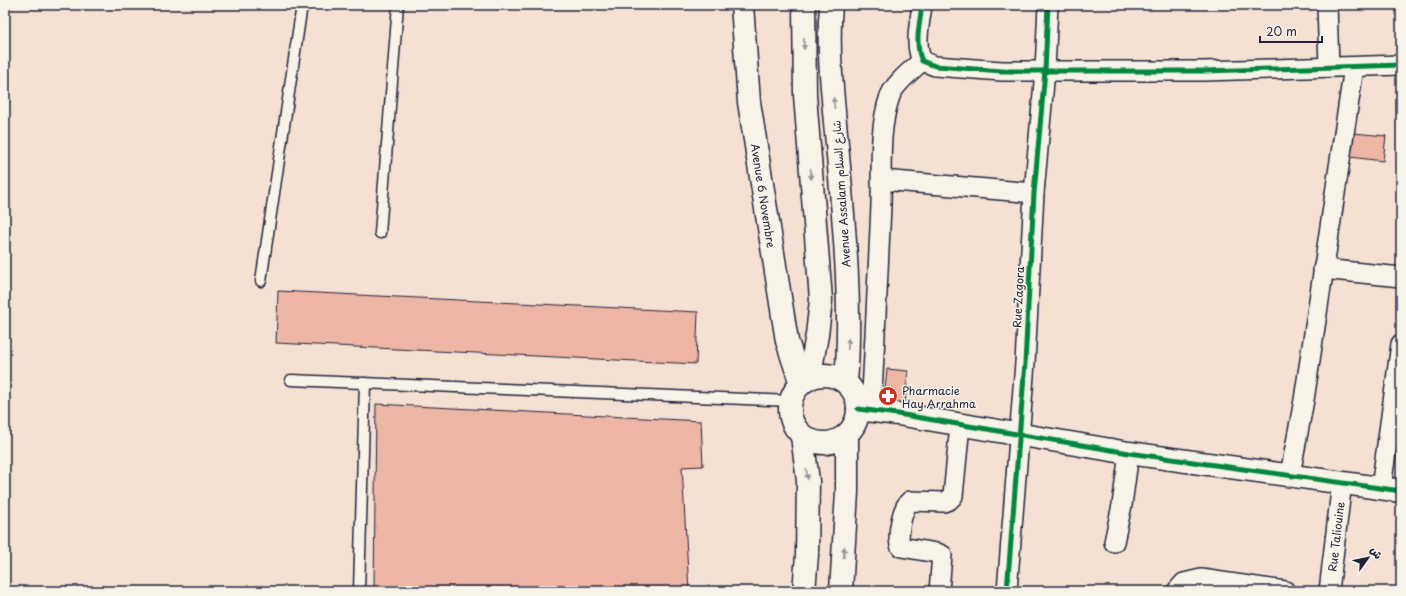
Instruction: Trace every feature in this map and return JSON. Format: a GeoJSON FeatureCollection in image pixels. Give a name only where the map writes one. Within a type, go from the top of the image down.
{"type":"FeatureCollection","features":[{"type":"Feature","properties":{"kind":"street","name":"Avenue 6 Novembre"},"geometry":{"type":"LineString","coordinates":[[742,5],[749,102],[784,327],[800,388]]}},
{"type":"Feature","properties":{"kind":"street"},"geometry":{"type":"LineString","coordinates":[[804,5],[805,95],[821,300],[819,324],[800,388],[790,410],[791,420],[796,429],[802,436],[810,441],[820,443],[834,442],[847,435]]}},
{"type":"Feature","properties":{"kind":"street","name":"Avenue Assalam شارع السلام"},"geometry":{"type":"LineString","coordinates":[[832,5],[830,19],[831,74],[849,296],[846,383]]}},
{"type":"Feature","properties":{"kind":"street"},"geometry":{"type":"LineString","coordinates":[[922,5],[917,43],[922,61]]}},
{"type":"Feature","properties":{"kind":"street","name":"Rue Zagora"},"geometry":{"type":"LineString","coordinates":[[1007,591],[1019,434],[1034,193],[1045,71],[1048,5]]}},
{"type":"Feature","properties":{"kind":"street"},"geometry":{"type":"LineString","coordinates":[[1327,5],[1329,66]]}},
{"type":"Feature","properties":{"kind":"street"},"geometry":{"type":"LineString","coordinates":[[922,61],[934,66],[1002,71],[1204,71],[1401,65]]}},
{"type":"Feature","properties":{"kind":"street"},"geometry":{"type":"LineString","coordinates":[[841,591],[847,492],[847,435],[857,418],[864,410],[876,328],[882,143],[887,106],[891,94],[922,61]]}},
{"type":"Feature","properties":{"kind":"street"},"geometry":{"type":"LineString","coordinates":[[1290,475],[1354,67]]}},
{"type":"Feature","properties":{"kind":"street"},"geometry":{"type":"LineString","coordinates":[[882,180],[1034,193]]}},
{"type":"Feature","properties":{"kind":"street"},"geometry":{"type":"LineString","coordinates":[[1323,269],[1401,277]]}},
{"type":"Feature","properties":{"kind":"street"},"geometry":{"type":"LineString","coordinates":[[784,327],[792,341],[800,343],[812,336],[819,324]]}},
{"type":"Feature","properties":{"kind":"street"},"geometry":{"type":"LineString","coordinates":[[800,388],[818,376],[828,376],[837,378],[846,383],[864,410],[1129,453],[1391,489],[1401,344]]}},
{"type":"Feature","properties":{"kind":"street"},"geometry":{"type":"LineString","coordinates":[[939,591],[942,555],[901,547],[898,540],[904,508],[910,501],[944,502],[953,496],[960,425]]}},
{"type":"Feature","properties":{"kind":"street"},"geometry":{"type":"LineString","coordinates":[[802,436],[808,482],[804,591]]}},
{"type":"Feature","properties":{"kind":"street"},"geometry":{"type":"LineString","coordinates":[[1114,542],[1122,505],[1129,453]]}},
{"type":"Feature","properties":{"kind":"street","name":"Rue Taliouine"},"geometry":{"type":"LineString","coordinates":[[1329,591],[1342,482]]}},
{"type":"Feature","properties":{"kind":"street"},"geometry":{"type":"LineString","coordinates":[[1177,591],[1184,583],[1192,580],[1285,591]]}},
{"type":"Feature","properties":{"kind":"lane"},"geometry":{"type":"LineString","coordinates":[[261,281],[302,5]]}},
{"type":"Feature","properties":{"kind":"lane"},"geometry":{"type":"LineString","coordinates":[[380,233],[398,5]]}},
{"type":"Feature","properties":{"kind":"lane"},"geometry":{"type":"LineString","coordinates":[[291,380],[365,383],[800,388]]}},
{"type":"Feature","properties":{"kind":"lane"},"geometry":{"type":"LineString","coordinates":[[359,591],[365,383]]}},
{"type":"Feature","properties":{"kind":"building"},"geometry":{"type":"Polygon","coordinates":[[[1353,133],[1386,136],[1383,161],[1350,157],[1353,133]]]}},
{"type":"Feature","properties":{"kind":"building"},"geometry":{"type":"Polygon","coordinates":[[[278,291],[698,312],[696,364],[276,343],[278,291]]]}},
{"type":"Feature","properties":{"kind":"building"},"geometry":{"type":"Polygon","coordinates":[[[887,369],[908,371],[905,403],[884,401],[887,369]]]}},
{"type":"Feature","properties":{"kind":"building"},"geometry":{"type":"Polygon","coordinates":[[[376,404],[701,421],[703,466],[682,467],[689,591],[374,591],[376,404]]]}},
{"type":"Feature","properties":{"kind":"cycle path"},"geometry":{"type":"LineString","coordinates":[[922,5],[918,33],[918,47],[922,61],[935,66],[1002,71],[1204,71],[1401,65]]}},
{"type":"Feature","properties":{"kind":"cycle path"},"geometry":{"type":"LineString","coordinates":[[1007,591],[1025,363],[1034,193],[1045,71],[1048,5]]}},
{"type":"Feature","properties":{"kind":"cycle path"},"geometry":{"type":"LineString","coordinates":[[858,409],[898,414],[1129,453],[1401,491]]}},
{"type":"Feature","properties":{"kind":"place","name":"Pharmacie Hay Arrahma"},"geometry":{"type":"Point","coordinates":[888,396]}}]}
